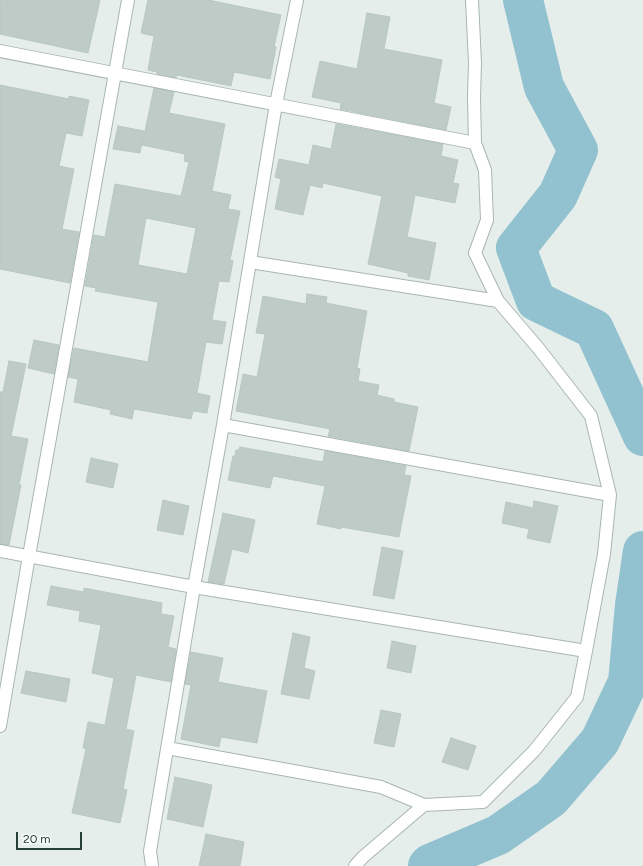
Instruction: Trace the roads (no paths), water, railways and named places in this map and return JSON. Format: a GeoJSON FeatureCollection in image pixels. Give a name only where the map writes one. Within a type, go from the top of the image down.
{"type":"FeatureCollection","features":[{"type":"Feature","properties":{"kind":"street"},"geometry":{"type":"LineString","coordinates":[[0,726],[128,0]]}},
{"type":"Feature","properties":{"kind":"street"},"geometry":{"type":"LineString","coordinates":[[152,866],[150,851],[194,586],[223,425],[276,104],[297,0]]}},
{"type":"Feature","properties":{"kind":"street"},"geometry":{"type":"LineString","coordinates":[[167,748],[381,787],[424,805],[483,802],[534,751],[577,697],[604,554],[610,496],[591,416],[539,348],[498,301],[475,254],[487,220],[485,170],[475,143],[475,63],[472,0]]}},
{"type":"Feature","properties":{"kind":"street"},"geometry":{"type":"LineString","coordinates":[[0,51],[115,72],[475,143]]}},
{"type":"Feature","properties":{"kind":"street"},"geometry":{"type":"LineString","coordinates":[[250,262],[498,301]]}},
{"type":"Feature","properties":{"kind":"street"},"geometry":{"type":"LineString","coordinates":[[223,425],[610,496]]}},
{"type":"Feature","properties":{"kind":"street"},"geometry":{"type":"LineString","coordinates":[[0,551],[194,586],[586,651]]}},
{"type":"Feature","properties":{"kind":"street"},"geometry":{"type":"LineString","coordinates":[[355,866],[424,805]]}},
{"type":"Feature","properties":{"kind":"waterway"},"geometry":{"type":"LineString","coordinates":[[523,0],[544,87],[578,150],[558,195],[516,248],[536,301],[594,329],[643,436]]}},
{"type":"Feature","properties":{"kind":"waterway"},"geometry":{"type":"LineString","coordinates":[[428,866],[498,835],[551,798],[600,741],[628,682],[635,605],[643,551]]}}]}
